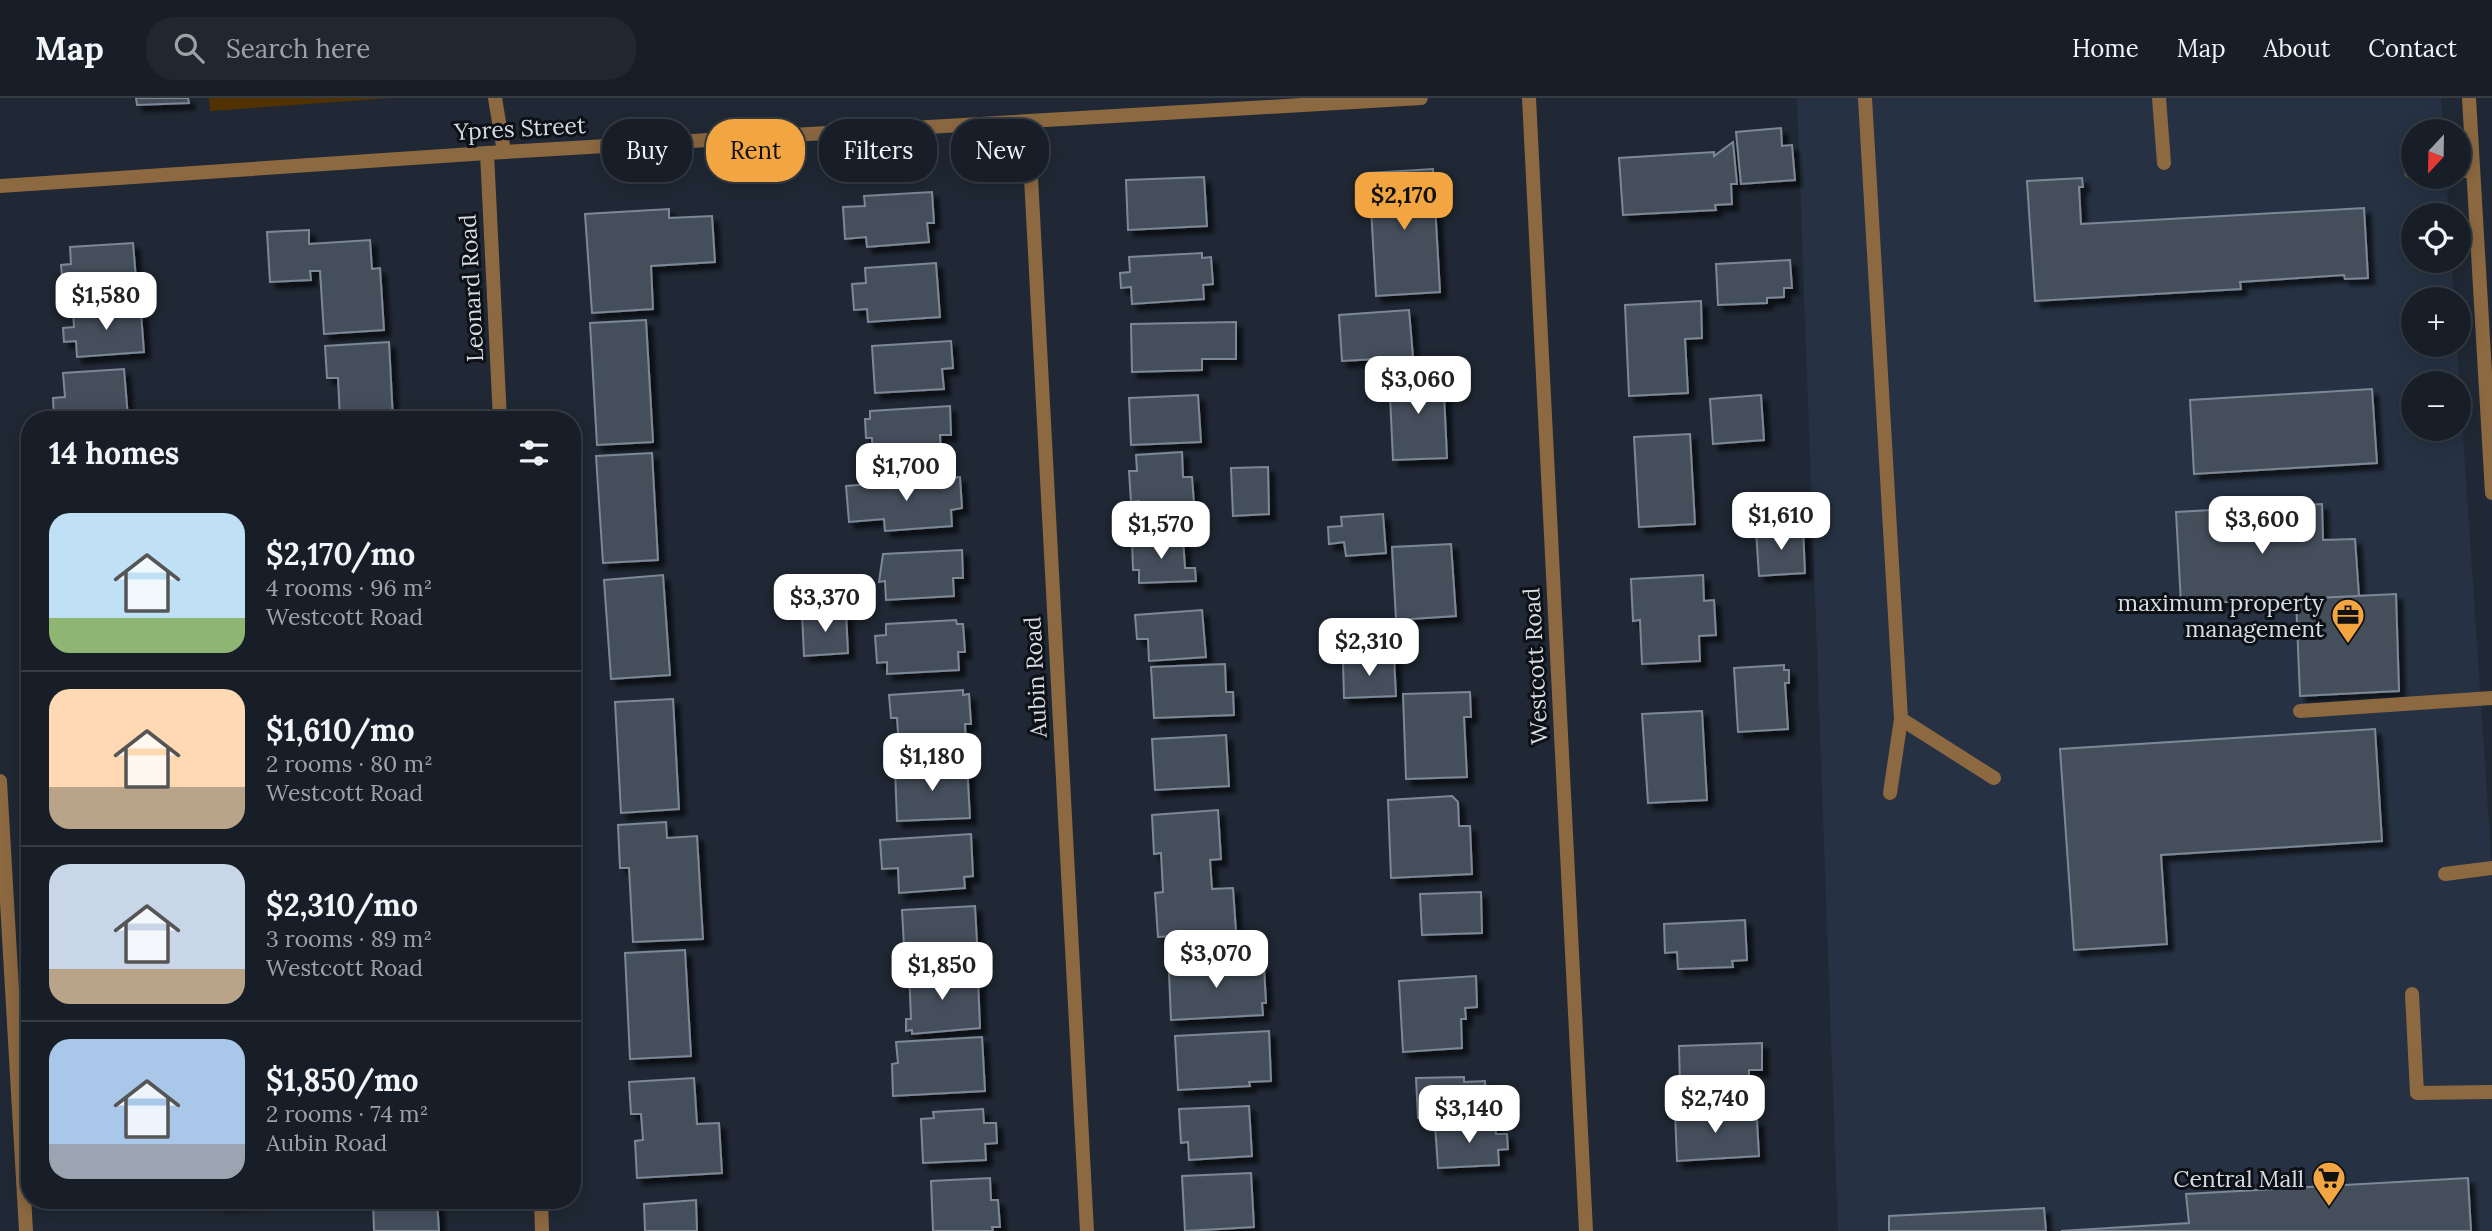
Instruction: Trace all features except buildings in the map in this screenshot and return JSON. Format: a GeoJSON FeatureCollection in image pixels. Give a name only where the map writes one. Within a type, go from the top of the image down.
{"type":"FeatureCollection","features":[{"type":"Feature","properties":{"kind":"street"},"geometry":{"type":"LineString","coordinates":[[495,98],[504,152]]}},
{"type":"Feature","properties":{"kind":"street","name":"Ypres Street"},"geometry":{"type":"LineString","coordinates":[[1049,120],[1420,98]]}},
{"type":"Feature","properties":{"kind":"street","name":"Westcott Road"},"geometry":{"type":"LineString","coordinates":[[1529,98],[1586,1231]]}},
{"type":"Feature","properties":{"kind":"street"},"geometry":{"type":"LineString","coordinates":[[1865,98],[1901,719],[1890,793]]}},
{"type":"Feature","properties":{"kind":"street"},"geometry":{"type":"LineString","coordinates":[[2159,98],[2164,163]]}},
{"type":"Feature","properties":{"kind":"street"},"geometry":{"type":"LineString","coordinates":[[2468,119],[2469,98]]}},
{"type":"Feature","properties":{"kind":"street","name":"Ypres Street"},"geometry":{"type":"LineString","coordinates":[[0,186],[486,153],[951,126]]}},
{"type":"Feature","properties":{"kind":"street","name":"Leonard Road"},"geometry":{"type":"LineString","coordinates":[[486,153],[500,411]]}},
{"type":"Feature","properties":{"kind":"street","name":"Aubin Road"},"geometry":{"type":"LineString","coordinates":[[1031,182],[1087,1231]]}},
{"type":"Feature","properties":{"kind":"street"},"geometry":{"type":"LineString","coordinates":[[2467,189],[2492,493]]}},
{"type":"Feature","properties":{"kind":"street"},"geometry":{"type":"LineString","coordinates":[[2300,711],[2492,698]]}},
{"type":"Feature","properties":{"kind":"street"},"geometry":{"type":"LineString","coordinates":[[1901,719],[1994,778]]}},
{"type":"Feature","properties":{"kind":"street"},"geometry":{"type":"LineString","coordinates":[[0,781],[21,1144]]}},
{"type":"Feature","properties":{"kind":"street"},"geometry":{"type":"LineString","coordinates":[[2445,874],[2492,869]]}},
{"type":"Feature","properties":{"kind":"street"},"geometry":{"type":"LineString","coordinates":[[2412,994],[2417,1093],[2492,1092]]}},
{"type":"Feature","properties":{"kind":"street"},"geometry":{"type":"LineString","coordinates":[[25,1209],[26,1231]]}},
{"type":"Feature","properties":{"kind":"street"},"geometry":{"type":"LineString","coordinates":[[541,1209],[542,1231]]}},
{"type":"Feature","properties":{"kind":"shaded area"},"geometry":{"type":"Polygon","coordinates":[[[209,98],[392,98],[210,111],[209,98]]]}},
{"type":"Feature","properties":{"kind":"shaded area"},"geometry":{"type":"Polygon","coordinates":[[[1797,98],[2441,98],[2442,119],[2401,119],[2401,189],[2447,189],[2448,203],[2401,203],[2401,273],[2453,273],[2453,287],[2401,287],[2401,357],[2458,357],[2459,371],[2401,371],[2401,441],[2463,441],[2492,869],[2492,1231],[1838,1231],[1797,98]]]}},
{"type":"Feature","properties":{"kind":"place","name":"maximum property management"},"geometry":{"type":"Point","coordinates":[2348,645]}},
{"type":"Feature","properties":{"kind":"place","name":"Central Mall"},"geometry":{"type":"Point","coordinates":[2329,1208]}}]}
